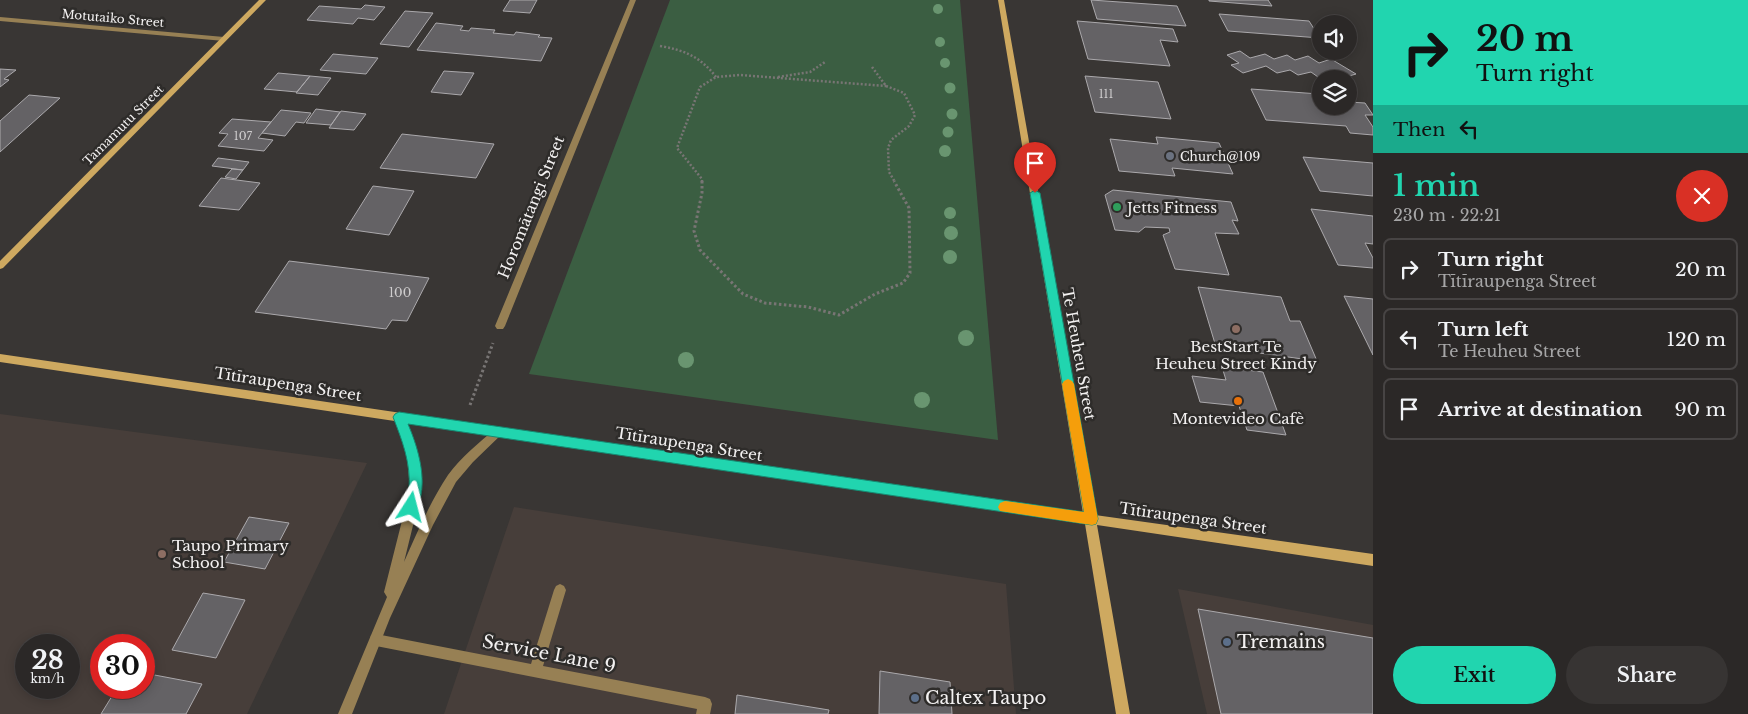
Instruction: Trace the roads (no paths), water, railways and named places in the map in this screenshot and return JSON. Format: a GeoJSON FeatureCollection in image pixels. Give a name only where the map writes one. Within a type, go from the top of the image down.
{"type":"FeatureCollection","features":[{"type":"Feature","properties":{"kind":"street","name":"Tamamutu Street"},"geometry":{"type":"LineString","coordinates":[[0,266],[263,0]]}},
{"type":"Feature","properties":{"kind":"street","name":"Horomātangi Street"},"geometry":{"type":"LineString","coordinates":[[500,326],[633,0]]}},
{"type":"Feature","properties":{"kind":"street","name":"Te Heuheu Street"},"geometry":{"type":"LineString","coordinates":[[1001,0],[1092,519],[1123,714]]}},
{"type":"Feature","properties":{"kind":"street","name":"Motutaiko Street"},"geometry":{"type":"LineString","coordinates":[[0,19],[224,39]]}},
{"type":"Feature","properties":{"kind":"street","name":"Tītīraupenga Street"},"geometry":{"type":"LineString","coordinates":[[0,358],[1373,560]]}},
{"type":"Feature","properties":{"kind":"street"},"geometry":{"type":"LineString","coordinates":[[385,615],[416,489],[412,447],[399,417]]}},
{"type":"Feature","properties":{"kind":"street"},"geometry":{"type":"LineString","coordinates":[[345,714],[385,615],[429,521],[452,479],[468,460],[500,432]]}},
{"type":"Feature","properties":{"kind":"street"},"geometry":{"type":"LineString","coordinates":[[535,671],[560,590]]}},
{"type":"Feature","properties":{"kind":"street","name":"Service Lane 9"},"geometry":{"type":"LineString","coordinates":[[376,640],[705,704],[703,714]]}},
{"type":"Feature","properties":{"kind":"place","name":"Church@109"},"geometry":{"type":"Point","coordinates":[1170,156]}},
{"type":"Feature","properties":{"kind":"place","name":"Jetts Fitness"},"geometry":{"type":"Point","coordinates":[1117,207]}},
{"type":"Feature","properties":{"kind":"place","name":"BestStart Te Heuheu Street Kindy"},"geometry":{"type":"Point","coordinates":[1236,329]}},
{"type":"Feature","properties":{"kind":"place","name":"Montevideo Cafè"},"geometry":{"type":"Point","coordinates":[1238,401]}},
{"type":"Feature","properties":{"kind":"place","name":"Taupo Primary School"},"geometry":{"type":"Point","coordinates":[162,554]}},
{"type":"Feature","properties":{"kind":"place","name":"Tremains"},"geometry":{"type":"Point","coordinates":[1227,642]}},
{"type":"Feature","properties":{"kind":"place","name":"Caltex Taupo"},"geometry":{"type":"Point","coordinates":[915,698]}}]}
